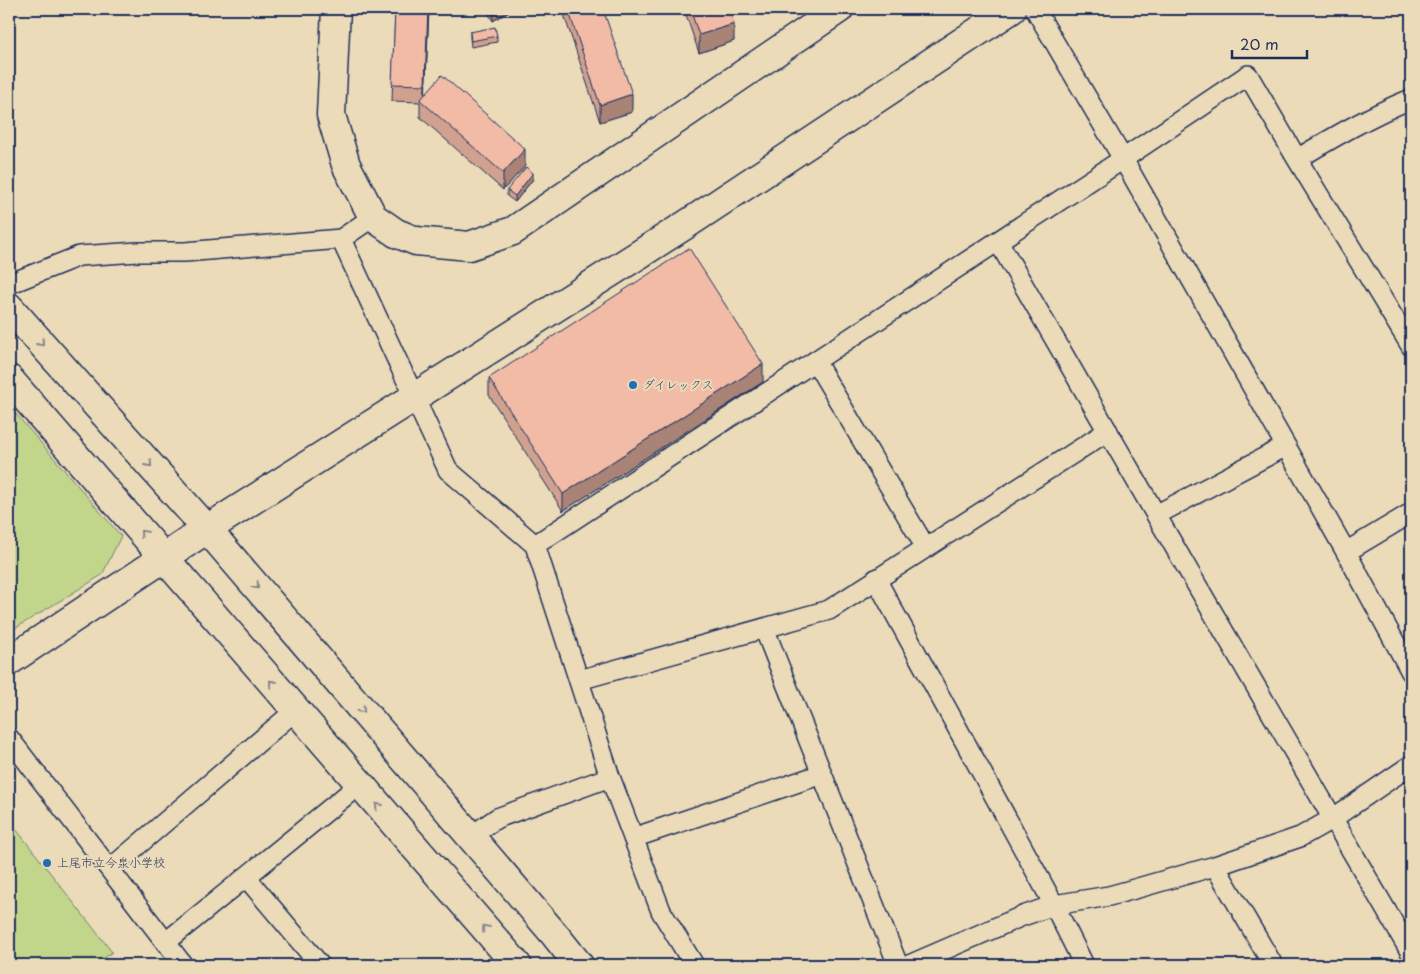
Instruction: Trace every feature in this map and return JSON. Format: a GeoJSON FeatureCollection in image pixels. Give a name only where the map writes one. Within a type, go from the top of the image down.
{"type":"FeatureCollection","features":[{"type":"Feature","properties":{"kind":"street"},"geometry":{"type":"LineString","coordinates":[[336,9],[331,115],[346,166],[373,217],[396,233],[416,241],[469,246],[513,231],[839,9]]}},
{"type":"Feature","properties":{"kind":"street"},"geometry":{"type":"LineString","coordinates":[[9,660],[207,529],[687,224],[1012,9]]}},
{"type":"Feature","properties":{"kind":"street"},"geometry":{"type":"LineString","coordinates":[[1035,9],[1123,159],[1286,446],[1411,672]]}},
{"type":"Feature","properties":{"kind":"street"},"geometry":{"type":"LineString","coordinates":[[535,545],[1248,75],[1411,346]]}},
{"type":"Feature","properties":{"kind":"street"},"geometry":{"type":"LineString","coordinates":[[1297,159],[1353,126],[1411,99]]}},
{"type":"Feature","properties":{"kind":"street"},"geometry":{"type":"LineString","coordinates":[[9,284],[78,256],[138,252],[185,252],[340,240],[373,217]]}},
{"type":"Feature","properties":{"kind":"street"},"geometry":{"type":"LineString","coordinates":[[340,240],[448,470],[535,545],[610,776],[633,838],[661,911],[694,965]]}},
{"type":"Feature","properties":{"kind":"street"},"geometry":{"type":"LineString","coordinates":[[998,241],[1411,953]]}},
{"type":"Feature","properties":{"kind":"street"},"geometry":{"type":"LineString","coordinates":[[9,307],[207,529],[471,836],[579,965]]}},
{"type":"Feature","properties":{"kind":"street"},"geometry":{"type":"LineString","coordinates":[[815,361],[926,548]]}},
{"type":"Feature","properties":{"kind":"street"},"geometry":{"type":"LineString","coordinates":[[9,380],[360,784],[510,963]]}},
{"type":"Feature","properties":{"kind":"street"},"geometry":{"type":"LineString","coordinates":[[579,680],[829,610],[1108,431]]}},
{"type":"Feature","properties":{"kind":"street"},"geometry":{"type":"LineString","coordinates":[[1156,515],[1286,446]]}},
{"type":"Feature","properties":{"kind":"street"},"geometry":{"type":"LineString","coordinates":[[1346,552],[1411,513]]}},
{"type":"Feature","properties":{"kind":"street"},"geometry":{"type":"LineString","coordinates":[[876,579],[1054,905],[1084,965]]}},
{"type":"Feature","properties":{"kind":"street"},"geometry":{"type":"LineString","coordinates":[[764,628],[898,965]]}},
{"type":"Feature","properties":{"kind":"street"},"geometry":{"type":"LineString","coordinates":[[110,869],[296,710]]}},
{"type":"Feature","properties":{"kind":"street"},"geometry":{"type":"LineString","coordinates":[[9,738],[183,965]]}},
{"type":"Feature","properties":{"kind":"street"},"geometry":{"type":"LineString","coordinates":[[909,965],[1020,916],[1054,905],[1109,896],[1215,866],[1300,837],[1332,819],[1411,765]]}},
{"type":"Feature","properties":{"kind":"street"},"geometry":{"type":"LineString","coordinates":[[633,838],[822,774]]}},
{"type":"Feature","properties":{"kind":"street"},"geometry":{"type":"LineString","coordinates":[[471,836],[497,818],[610,776]]}},
{"type":"Feature","properties":{"kind":"street"},"geometry":{"type":"LineString","coordinates":[[166,942],[360,784]]}},
{"type":"Feature","properties":{"kind":"street"},"geometry":{"type":"LineString","coordinates":[[1215,866],[1273,965]]}},
{"type":"Feature","properties":{"kind":"street"},"geometry":{"type":"LineString","coordinates":[[246,876],[320,965]]}},
{"type":"Feature","properties":{"kind":"green space"},"geometry":{"type":"Polygon","coordinates":[[[9,406],[121,536],[102,575],[9,632],[9,406]]]}},
{"type":"Feature","properties":{"kind":"green space"},"geometry":{"type":"Polygon","coordinates":[[[9,820],[112,952],[95,965],[9,965],[9,820]]]}},
{"type":"Feature","properties":{"kind":"building"},"geometry":{"type":"Polygon","coordinates":[[[395,9],[428,9],[425,85],[392,84],[395,9]]]}},
{"type":"Feature","properties":{"kind":"building"},"geometry":{"type":"Polygon","coordinates":[[[489,9],[504,9],[493,15],[489,9]]]}},
{"type":"Feature","properties":{"kind":"building"},"geometry":{"type":"Polygon","coordinates":[[[568,9],[603,9],[632,94],[600,105],[568,9]]]}},
{"type":"Feature","properties":{"kind":"building"},"geometry":{"type":"Polygon","coordinates":[[[690,9],[729,9],[734,24],[699,35],[690,9]]]}},
{"type":"Feature","properties":{"kind":"building"},"geometry":{"type":"Polygon","coordinates":[[[495,27],[497,36],[471,41],[470,32],[495,27]]]}},
{"type":"Feature","properties":{"kind":"building"},"geometry":{"type":"Polygon","coordinates":[[[442,75],[525,149],[503,173],[420,100],[442,75]]]}},
{"type":"Feature","properties":{"kind":"building"},"geometry":{"type":"Polygon","coordinates":[[[526,167],[533,173],[515,196],[507,190],[526,167]]]}},
{"type":"Feature","properties":{"kind":"building"},"geometry":{"type":"Polygon","coordinates":[[[689,248],[763,364],[563,494],[489,378],[689,248]]]}},
{"type":"Feature","properties":{"kind":"place","name":"ダイレックス"},"geometry":{"type":"Point","coordinates":[633,385]}},
{"type":"Feature","properties":{"kind":"place","name":"上尾市立今泉小学校"},"geometry":{"type":"Point","coordinates":[47,863]}}]}
